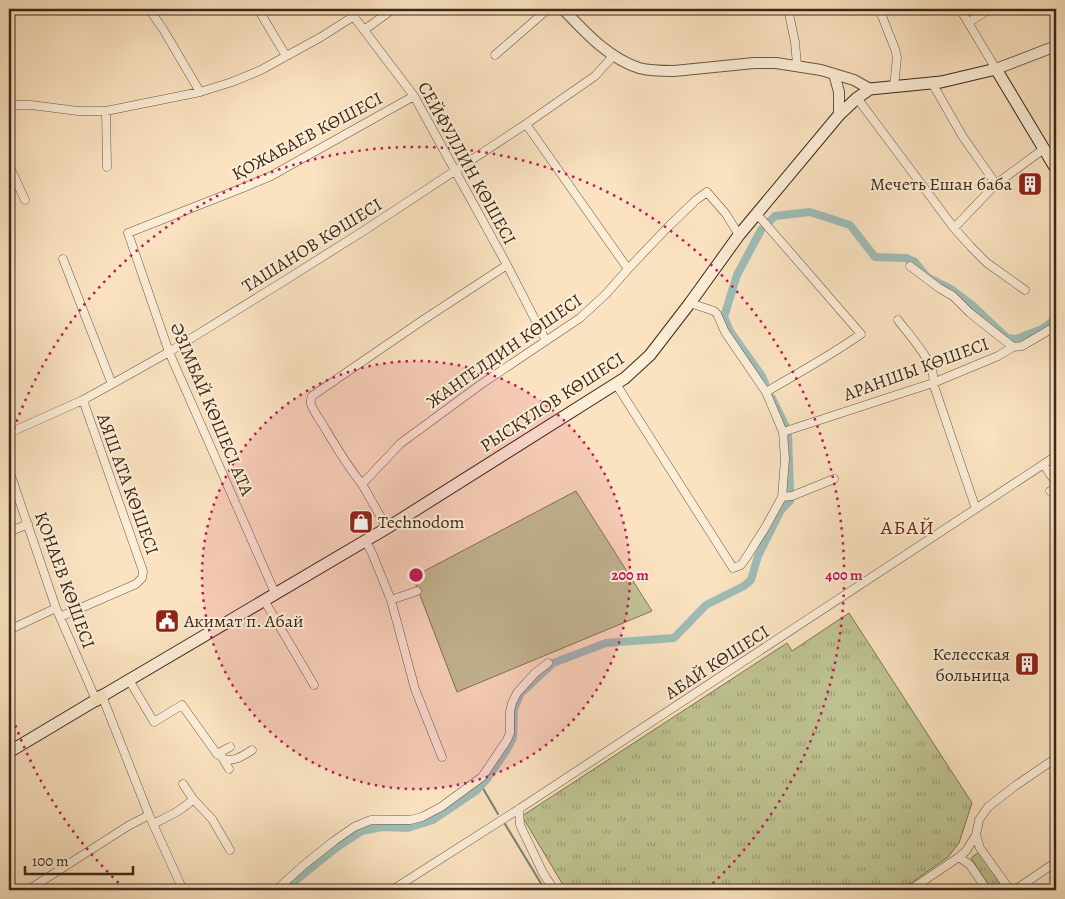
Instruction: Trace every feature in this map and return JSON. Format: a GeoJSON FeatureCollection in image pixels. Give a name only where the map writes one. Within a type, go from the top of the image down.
{"type":"FeatureCollection","features":[{"type":"Feature","properties":{"kind":"main road","name":"РЫСҚҰЛОВ КӨШЕСІ"},"geometry":{"type":"LineString","coordinates":[[9,752],[386,528],[625,378],[642,363],[756,214],[839,115],[857,98],[870,90],[932,83],[996,69]]}},
{"type":"Feature","properties":{"kind":"main road"},"geometry":{"type":"LineString","coordinates":[[996,69],[1056,168]]}},
{"type":"Feature","properties":{"kind":"street"},"geometry":{"type":"LineString","coordinates":[[149,9],[200,92]]}},
{"type":"Feature","properties":{"kind":"street"},"geometry":{"type":"LineString","coordinates":[[258,9],[286,56]]}},
{"type":"Feature","properties":{"kind":"street","name":"СЕЙФУЛЛИН КӨШЕСІ"},"geometry":{"type":"LineString","coordinates":[[348,9],[414,96],[546,340]]}},
{"type":"Feature","properties":{"kind":"street"},"geometry":{"type":"LineString","coordinates":[[364,30],[394,9]]}},
{"type":"Feature","properties":{"kind":"street"},"geometry":{"type":"LineString","coordinates":[[495,55],[548,9]]}},
{"type":"Feature","properties":{"kind":"street"},"geometry":{"type":"LineString","coordinates":[[563,9],[590,37],[614,55],[640,68],[674,71],[754,62],[776,63],[821,70],[854,80],[870,90]]}},
{"type":"Feature","properties":{"kind":"street"},"geometry":{"type":"LineString","coordinates":[[788,9],[795,42],[797,66]]}},
{"type":"Feature","properties":{"kind":"street"},"geometry":{"type":"LineString","coordinates":[[960,9],[996,69]]}},
{"type":"Feature","properties":{"kind":"street"},"geometry":{"type":"LineString","coordinates":[[969,22],[990,9]]}},
{"type":"Feature","properties":{"kind":"street"},"geometry":{"type":"LineString","coordinates":[[9,105],[31,105],[78,111],[106,112],[200,92],[261,70],[321,37],[354,16]]}},
{"type":"Feature","properties":{"kind":"street"},"geometry":{"type":"LineString","coordinates":[[882,16],[897,57],[894,87]]}},
{"type":"Feature","properties":{"kind":"street","name":"РЫСҚҰЛОВ КӨШЕСІ"},"geometry":{"type":"LineString","coordinates":[[996,69],[1056,46]]}},
{"type":"Feature","properties":{"kind":"street","name":"ТАШАНОВ КӨШЕСІ"},"geometry":{"type":"LineString","coordinates":[[9,433],[82,400],[169,352],[365,230],[455,172],[595,76],[614,55]]}},
{"type":"Feature","properties":{"kind":"street"},"geometry":{"type":"LineString","coordinates":[[834,74],[839,92],[839,115]]}},
{"type":"Feature","properties":{"kind":"street"},"geometry":{"type":"LineString","coordinates":[[932,83],[963,136],[996,184]]}},
{"type":"Feature","properties":{"kind":"street","name":"ҚОЖАБАЕВ КӨШЕСІ"},"geometry":{"type":"LineString","coordinates":[[128,233],[245,188],[271,176],[414,96]]}},
{"type":"Feature","properties":{"kind":"street"},"geometry":{"type":"LineString","coordinates":[[857,98],[954,228],[987,263],[1025,290]]}},
{"type":"Feature","properties":{"kind":"street"},"geometry":{"type":"LineString","coordinates":[[106,112],[107,166]]}},
{"type":"Feature","properties":{"kind":"street"},"geometry":{"type":"LineString","coordinates":[[526,124],[628,269]]}},
{"type":"Feature","properties":{"kind":"street"},"geometry":{"type":"LineString","coordinates":[[954,228],[996,184],[1044,148]]}},
{"type":"Feature","properties":{"kind":"street"},"geometry":{"type":"LineString","coordinates":[[9,165],[25,200]]}},
{"type":"Feature","properties":{"kind":"street","name":"ЖАНГЕЛДИН КӨШЕСІ"},"geometry":{"type":"LineString","coordinates":[[362,484],[401,443],[480,385],[580,318],[606,294],[666,229],[707,192],[726,214],[739,235]]}},
{"type":"Feature","properties":{"kind":"street"},"geometry":{"type":"LineString","coordinates":[[756,214],[861,334],[832,354],[766,392]]}},
{"type":"Feature","properties":{"kind":"street","name":"ӘЗІМБАЙ КӨШЕСІ АТА"},"geometry":{"type":"LineString","coordinates":[[128,233],[169,352],[275,593]]}},
{"type":"Feature","properties":{"kind":"street"},"geometry":{"type":"LineString","coordinates":[[63,259],[112,384]]}},
{"type":"Feature","properties":{"kind":"street"},"geometry":{"type":"LineString","coordinates":[[386,528],[362,484],[338,450],[314,410],[311,404],[312,396],[507,265]]}},
{"type":"Feature","properties":{"kind":"street"},"geometry":{"type":"LineString","coordinates":[[910,266],[953,296],[1013,347]]}},
{"type":"Feature","properties":{"kind":"street"},"geometry":{"type":"LineString","coordinates":[[616,384],[733,568],[741,565],[782,497],[785,459],[782,432],[766,392],[725,332],[717,314],[690,302]]}},
{"type":"Feature","properties":{"kind":"street"},"geometry":{"type":"LineString","coordinates":[[898,320],[928,361],[934,378],[933,383],[976,509]]}},
{"type":"Feature","properties":{"kind":"street","name":"АРАНШЫ КӨШЕСІ"},"geometry":{"type":"LineString","coordinates":[[782,432],[933,383],[998,356],[1013,347],[1022,346],[1056,326]]}},
{"type":"Feature","properties":{"kind":"street","name":"АЯШ АТА КӨШЕСІ"},"geometry":{"type":"LineString","coordinates":[[60,617],[136,584],[142,578],[144,571],[82,400]]}},
{"type":"Feature","properties":{"kind":"street","name":"АБАЙ КӨШЕСІ"},"geometry":{"type":"LineString","coordinates":[[392,890],[519,809],[1056,456]]}},
{"type":"Feature","properties":{"kind":"street"},"geometry":{"type":"LineString","coordinates":[[1044,464],[1056,483]]}},
{"type":"Feature","properties":{"kind":"street","name":"ҚОНАЕВ КӨШЕСІ"},"geometry":{"type":"LineString","coordinates":[[9,470],[56,608],[99,698],[183,890]]}},
{"type":"Feature","properties":{"kind":"street"},"geometry":{"type":"LineString","coordinates":[[782,497],[792,496],[834,479]]}},
{"type":"Feature","properties":{"kind":"street"},"geometry":{"type":"LineString","coordinates":[[9,532],[28,524]]}},
{"type":"Feature","properties":{"kind":"street"},"geometry":{"type":"LineString","coordinates":[[365,540],[391,600],[415,688],[442,757]]}},
{"type":"Feature","properties":{"kind":"street"},"geometry":{"type":"LineString","coordinates":[[391,600],[417,591]]}},
{"type":"Feature","properties":{"kind":"street"},"geometry":{"type":"LineString","coordinates":[[264,600],[314,685]]}},
{"type":"Feature","properties":{"kind":"street"},"geometry":{"type":"LineString","coordinates":[[9,630],[56,608]]}},
{"type":"Feature","properties":{"kind":"street"},"geometry":{"type":"LineString","coordinates":[[276,890],[305,864],[354,827],[371,820],[410,820],[422,817],[441,807],[482,776],[507,740],[510,732],[510,712],[517,693],[535,673],[548,663]]}},
{"type":"Feature","properties":{"kind":"street"},"geometry":{"type":"LineString","coordinates":[[129,680],[154,722],[182,705],[229,768]]}},
{"type":"Feature","properties":{"kind":"street"},"geometry":{"type":"LineString","coordinates":[[217,754],[230,747]]}},
{"type":"Feature","properties":{"kind":"street"},"geometry":{"type":"LineString","coordinates":[[224,759],[237,759],[252,750]]}},
{"type":"Feature","properties":{"kind":"street"},"geometry":{"type":"LineString","coordinates":[[910,890],[966,851],[976,835],[979,820],[988,807],[1056,758]]}},
{"type":"Feature","properties":{"kind":"street"},"geometry":{"type":"LineString","coordinates":[[183,784],[212,818],[230,850]]}},
{"type":"Feature","properties":{"kind":"street"},"geometry":{"type":"LineString","coordinates":[[153,824],[167,818],[194,799]]}},
{"type":"Feature","properties":{"kind":"street"},"geometry":{"type":"LineString","coordinates":[[519,809],[520,825],[554,890]]}},
{"type":"Feature","properties":{"kind":"street"},"geometry":{"type":"LineString","coordinates":[[28,890],[128,826],[150,815]]}},
{"type":"Feature","properties":{"kind":"street"},"geometry":{"type":"LineString","coordinates":[[976,835],[983,852],[1010,890]]}},
{"type":"Feature","properties":{"kind":"street"},"geometry":{"type":"LineString","coordinates":[[966,851],[975,850],[983,852]]}},
{"type":"Feature","properties":{"kind":"street"},"geometry":{"type":"LineString","coordinates":[[958,857],[970,865],[986,890]]}},
{"type":"Feature","properties":{"kind":"street"},"geometry":{"type":"LineString","coordinates":[[1015,890],[1056,862]]}},
{"type":"Feature","properties":{"kind":"green space"},"geometry":{"type":"Polygon","coordinates":[[[576,491],[652,611],[457,692],[413,577],[576,491]]]}},
{"type":"Feature","properties":{"kind":"green space"},"geometry":{"type":"Polygon","coordinates":[[[849,613],[972,803],[959,843],[948,857],[901,890],[566,890],[522,816],[787,643],[792,651],[849,613]]]}},
{"type":"Feature","properties":{"kind":"green space"},"geometry":{"type":"Polygon","coordinates":[[[979,852],[1005,890],[992,890],[971,858],[979,852]]]}},
{"type":"Feature","properties":{"kind":"waterway"},"geometry":{"type":"LineString","coordinates":[[770,221],[775,216],[810,212],[850,225],[875,257],[906,258],[915,262],[927,277],[951,289],[973,306],[1007,338],[1016,339],[1042,329],[1056,319]]}},
{"type":"Feature","properties":{"kind":"waterway"},"geometry":{"type":"LineString","coordinates":[[761,230],[737,275],[724,317],[730,331],[765,383]]}},
{"type":"Feature","properties":{"kind":"waterway"},"geometry":{"type":"LineString","coordinates":[[772,398],[785,425]]}},
{"type":"Feature","properties":{"kind":"waterway"},"geometry":{"type":"LineString","coordinates":[[788,436],[790,490]]}},
{"type":"Feature","properties":{"kind":"waterway"},"geometry":{"type":"LineString","coordinates":[[284,890],[336,848],[362,831],[382,827],[408,828],[433,820],[476,791],[487,779],[513,738],[514,709],[521,693],[553,663],[606,643],[674,638],[706,605],[744,586],[751,580],[758,556],[781,510],[790,501]]}},
{"type":"Feature","properties":{"kind":"waterway"},"geometry":{"type":"LineString","coordinates":[[481,785],[498,814]]}},
{"type":"Feature","properties":{"kind":"waterway"},"geometry":{"type":"LineString","coordinates":[[505,824],[545,890]]}},
{"type":"Feature","properties":{"kind":"place","name":"Мечеть Ешан баба"},"geometry":{"type":"Point","coordinates":[1030,184]}},
{"type":"Feature","properties":{"kind":"place","name":"Technodom"},"geometry":{"type":"Point","coordinates":[361,522]}},
{"type":"Feature","properties":{"kind":"place","name":"Акимат п. Абай"},"geometry":{"type":"Point","coordinates":[167,621]}},
{"type":"Feature","properties":{"kind":"place","name":"Келесская больница"},"geometry":{"type":"Point","coordinates":[1027,664]}},
{"type":"Feature","properties":{"kind":"district","name":"АБАЙ"},"geometry":{"type":"Point","coordinates":[908,527]}}]}
